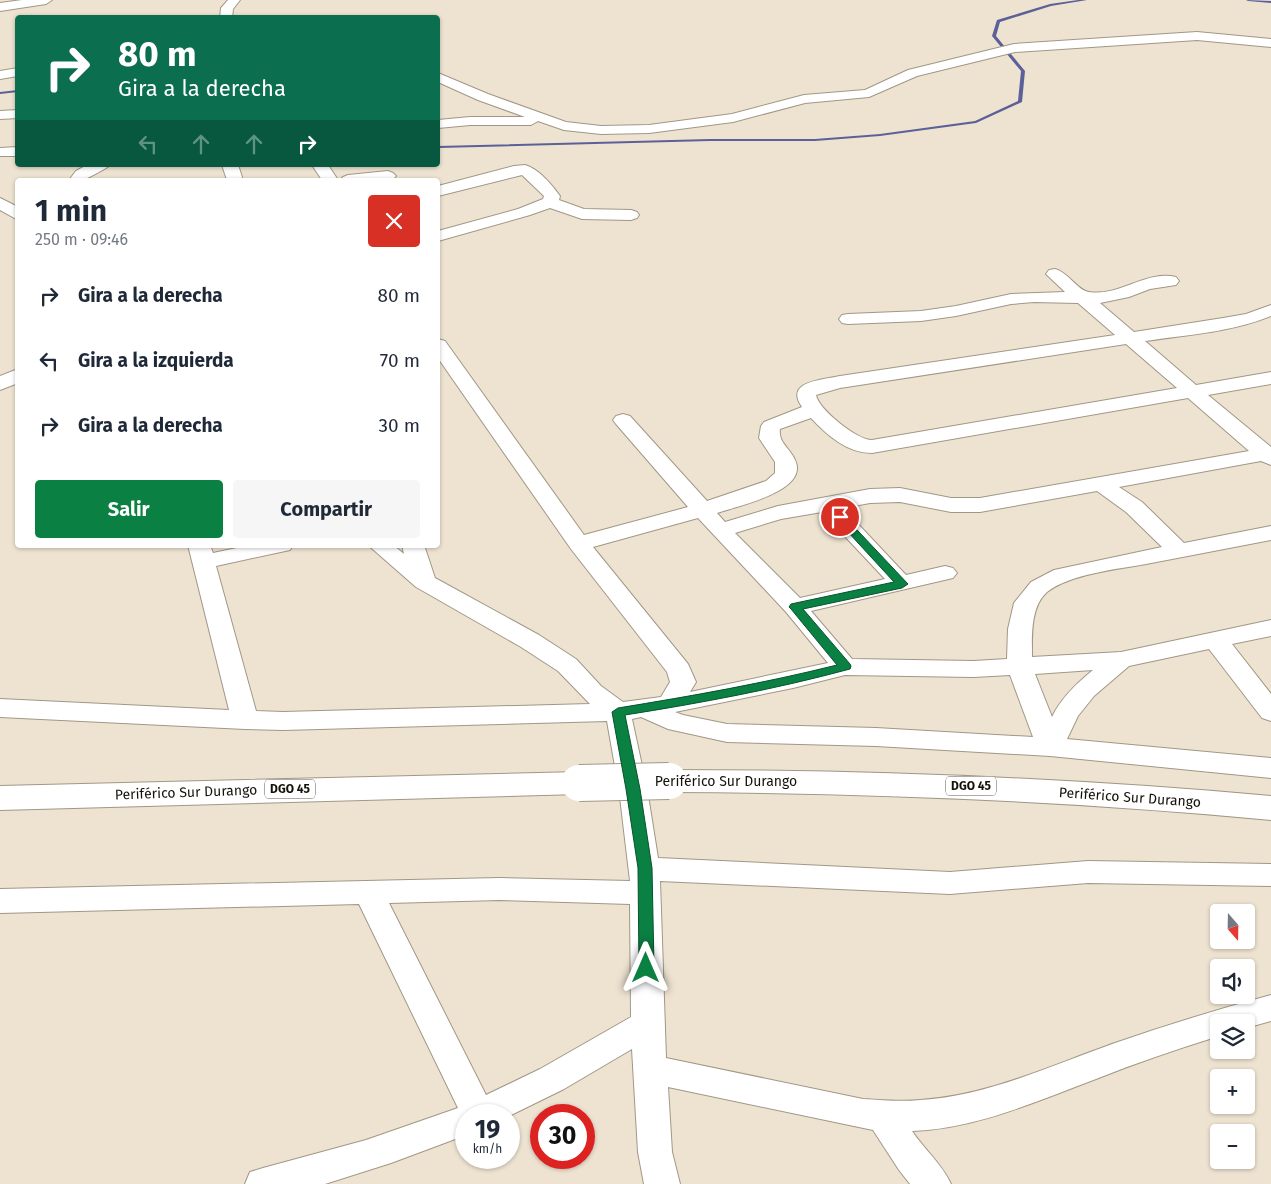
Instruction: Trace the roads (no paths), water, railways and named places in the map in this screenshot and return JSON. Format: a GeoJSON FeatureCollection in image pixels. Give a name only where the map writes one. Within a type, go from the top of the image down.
{"type":"FeatureCollection","features":[{"type":"Feature","properties":{"kind":"highway","name":"Periférico Sur Durango"},"geometry":{"type":"LineString","coordinates":[[0,798],[579,782],[788,780],[917,784],[1065,792],[1271,808]]}},
{"type":"Feature","properties":{"kind":"street"},"geometry":{"type":"LineString","coordinates":[[0,7],[46,0]]}},
{"type":"Feature","properties":{"kind":"street"},"geometry":{"type":"LineString","coordinates":[[226,15],[226,8],[234,0]]}},
{"type":"Feature","properties":{"kind":"street"},"geometry":{"type":"LineString","coordinates":[[440,77],[483,97],[550,122],[579,128],[628,130],[702,123],[754,113],[792,101],[869,93],[913,73],[1014,48],[1197,36],[1271,42]]}},
{"type":"Feature","properties":{"kind":"street"},"geometry":{"type":"LineString","coordinates":[[0,75],[15,72]]}},
{"type":"Feature","properties":{"kind":"street"},"geometry":{"type":"LineString","coordinates":[[0,115],[15,114]]}},
{"type":"Feature","properties":{"kind":"street"},"geometry":{"type":"LineString","coordinates":[[440,124],[497,121],[550,122]]}},
{"type":"Feature","properties":{"kind":"street"},"geometry":{"type":"LineString","coordinates":[[0,153],[15,152]]}},
{"type":"Feature","properties":{"kind":"street"},"geometry":{"type":"LineString","coordinates":[[78,178],[96,167]]}},
{"type":"Feature","properties":{"kind":"street"},"geometry":{"type":"LineString","coordinates":[[321,167],[329,178]]}},
{"type":"Feature","properties":{"kind":"street"},"geometry":{"type":"LineString","coordinates":[[440,190],[520,170],[529,172],[546,188],[552,196],[550,202]]}},
{"type":"Feature","properties":{"kind":"street"},"geometry":{"type":"LineString","coordinates":[[359,178],[387,173]]}},
{"type":"Feature","properties":{"kind":"street"},"geometry":{"type":"LineString","coordinates":[[0,201],[15,199]]}},
{"type":"Feature","properties":{"kind":"street"},"geometry":{"type":"LineString","coordinates":[[0,201],[15,213]]}},
{"type":"Feature","properties":{"kind":"street"},"geometry":{"type":"LineString","coordinates":[[440,235],[524,212],[550,202],[582,214],[631,215]]}},
{"type":"Feature","properties":{"kind":"street"},"geometry":{"type":"LineString","coordinates":[[1055,274],[1128,339],[1269,455]]}},
{"type":"Feature","properties":{"kind":"street"},"geometry":{"type":"LineString","coordinates":[[848,319],[920,316],[1026,298],[1057,296],[1104,298],[1146,284],[1170,281]]}},
{"type":"Feature","properties":{"kind":"street"},"geometry":{"type":"LineString","coordinates":[[1271,310],[1241,321],[885,374],[817,387],[806,392],[806,399],[841,434],[858,445],[868,446],[907,442],[1271,378]]}},
{"type":"Feature","properties":{"kind":"street"},"geometry":{"type":"LineString","coordinates":[[440,348],[580,544],[679,670],[683,682],[671,702]]}},
{"type":"Feature","properties":{"kind":"street"},"geometry":{"type":"LineString","coordinates":[[0,384],[15,377]]}},
{"type":"Feature","properties":{"kind":"street"},"geometry":{"type":"LineString","coordinates":[[580,544],[703,510],[774,486],[786,475],[786,461],[772,444],[768,434],[771,426],[815,410]]}},
{"type":"Feature","properties":{"kind":"street"},"geometry":{"type":"LineString","coordinates":[[623,420],[720,530],[795,607],[845,666]]}},
{"type":"Feature","properties":{"kind":"street"},"geometry":{"type":"LineString","coordinates":[[720,530],[778,513],[870,496],[900,495],[966,506],[1269,455]]}},
{"type":"Feature","properties":{"kind":"street"},"geometry":{"type":"LineString","coordinates":[[1100,484],[1134,507],[1179,550]]}},
{"type":"Feature","properties":{"kind":"street"},"geometry":{"type":"LineString","coordinates":[[827,504],[902,584]]}},
{"type":"Feature","properties":{"kind":"street"},"geometry":{"type":"LineString","coordinates":[[1050,747],[1019,666],[1020,629],[1026,603],[1038,587],[1062,575],[1113,562],[1271,533]]}},
{"type":"Feature","properties":{"kind":"street"},"geometry":{"type":"LineString","coordinates":[[245,720],[202,554],[255,548]]}},
{"type":"Feature","properties":{"kind":"street"},"geometry":{"type":"LineString","coordinates":[[383,548],[424,582],[530,641],[567,665],[592,692],[631,710],[677,723],[727,733],[876,737],[1050,747],[1271,768]]}},
{"type":"Feature","properties":{"kind":"street"},"geometry":{"type":"LineString","coordinates":[[414,548],[424,582]]}},
{"type":"Feature","properties":{"kind":"street"},"geometry":{"type":"LineString","coordinates":[[795,607],[945,574]]}},
{"type":"Feature","properties":{"kind":"street"},"geometry":{"type":"LineString","coordinates":[[0,708],[245,720],[631,710],[671,702],[702,699],[793,680],[845,666],[930,670],[1121,660],[1271,628]]}},
{"type":"Feature","properties":{"kind":"street"},"geometry":{"type":"LineString","coordinates":[[1216,640],[1271,712]]}},
{"type":"Feature","properties":{"kind":"street"},"geometry":{"type":"LineString","coordinates":[[1050,747],[1067,712],[1086,690],[1121,660]]}},
{"type":"Feature","properties":{"kind":"street"},"geometry":{"type":"LineString","coordinates":[[631,710],[633,789],[645,881],[647,1024],[655,1152],[662,1184]]}},
{"type":"Feature","properties":{"kind":"street"},"geometry":{"type":"LineString","coordinates":[[0,901],[499,889],[645,881],[950,883],[1088,872],[1271,875]]}},
{"type":"Feature","properties":{"kind":"street"},"geometry":{"type":"LineString","coordinates":[[368,891],[473,1104]]}},
{"type":"Feature","properties":{"kind":"street"},"geometry":{"type":"LineString","coordinates":[[650,1068],[688,1078],[884,1117],[917,1116],[955,1111],[997,1102],[1083,1069],[1215,1023],[1271,1008]]}},
{"type":"Feature","properties":{"kind":"street"},"geometry":{"type":"LineString","coordinates":[[501,1104],[552,1079],[647,1024]]}},
{"type":"Feature","properties":{"kind":"street"},"geometry":{"type":"LineString","coordinates":[[884,1117],[910,1159],[933,1184]]}},
{"type":"Feature","properties":{"kind":"street"},"geometry":{"type":"LineString","coordinates":[[263,1184],[346,1163],[407,1143],[455,1124]]}},
{"type":"Feature","properties":{"kind":"waterway"},"geometry":{"type":"LineString","coordinates":[[440,147],[710,140],[815,140],[880,135],[976,122],[1020,102],[1023,71],[994,36],[998,21],[1051,5],[1085,0]]}},
{"type":"Feature","properties":{"kind":"waterway"},"geometry":{"type":"LineString","coordinates":[[1248,0],[1271,2]]}},
{"type":"Feature","properties":{"kind":"waterway"},"geometry":{"type":"LineString","coordinates":[[0,93],[15,91]]}}]}
